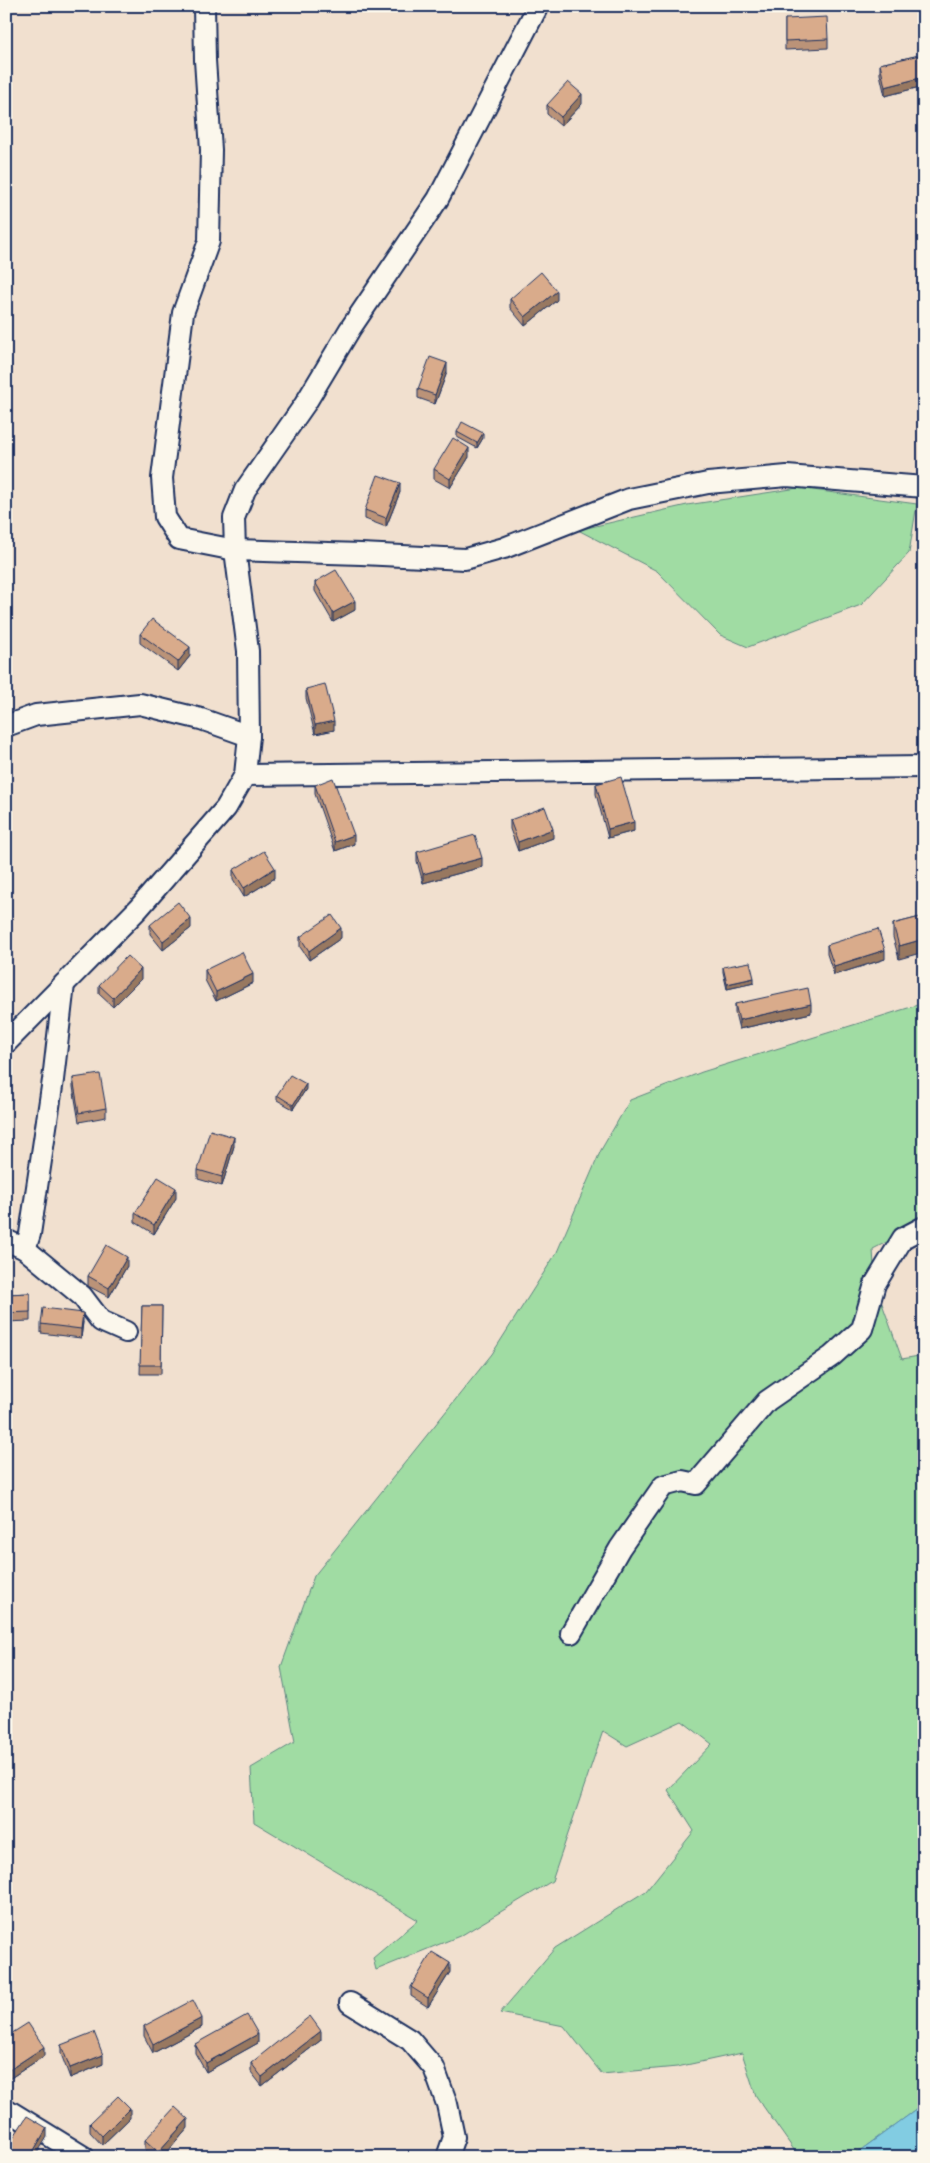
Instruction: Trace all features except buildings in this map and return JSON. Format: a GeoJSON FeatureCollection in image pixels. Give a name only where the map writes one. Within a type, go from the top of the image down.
{"type":"FeatureCollection","features":[{"type":"Feature","properties":{"kind":"street"},"geometry":{"type":"LineString","coordinates":[[204,6],[205,60],[211,150],[209,241],[184,313],[162,478],[165,518],[179,539],[235,550],[465,560],[504,548],[629,499],[708,483],[787,476],[924,487]]}},
{"type":"Feature","properties":{"kind":"street"},"geometry":{"type":"LineString","coordinates":[[6,1043],[138,909],[226,808],[245,775],[249,736],[248,651],[235,550],[234,518],[245,490],[305,404],[350,329],[438,199],[538,6]]}},
{"type":"Feature","properties":{"kind":"street"},"geometry":{"type":"LineString","coordinates":[[6,726],[36,715],[140,704],[200,719],[249,736]]}},
{"type":"Feature","properties":{"kind":"street"},"geometry":{"type":"LineString","coordinates":[[245,775],[924,767]]}},
{"type":"Feature","properties":{"kind":"street"},"geometry":{"type":"LineString","coordinates":[[25,1249],[30,1234],[52,1089],[64,984]]}},
{"type":"Feature","properties":{"kind":"street"},"geometry":{"type":"LineString","coordinates":[[571,1633],[620,1548],[663,1486],[682,1481],[696,1484],[767,1401],[832,1356],[862,1329],[875,1284],[903,1238],[924,1227]]}},
{"type":"Feature","properties":{"kind":"street"},"geometry":{"type":"LineString","coordinates":[[6,1240],[25,1249],[82,1296],[101,1321],[126,1332]]}},
{"type":"Feature","properties":{"kind":"street"},"geometry":{"type":"LineString","coordinates":[[350,2003],[410,2040],[434,2068],[447,2104],[454,2136],[447,2157]]}},
{"type":"Feature","properties":{"kind":"street"},"geometry":{"type":"LineString","coordinates":[[6,2109],[84,2157]]}},
{"type":"Feature","properties":{"kind":"green space"},"geometry":{"type":"Polygon","coordinates":[[[798,488],[917,504],[909,553],[861,605],[748,647],[720,635],[657,571],[578,530],[687,505],[798,488]]]}},
{"type":"Feature","properties":{"kind":"green space"},"geometry":{"type":"Polygon","coordinates":[[[924,1003],[924,1223],[873,1249],[875,1284],[902,1359],[924,1355],[924,2104],[851,2157],[799,2157],[756,2096],[742,2053],[677,2067],[602,2074],[564,2026],[500,2013],[555,1948],[646,1891],[694,1831],[668,1790],[712,1744],[682,1721],[627,1746],[603,1731],[552,1881],[462,1935],[376,1970],[373,1958],[418,1920],[254,1822],[251,1768],[295,1742],[281,1667],[314,1576],[492,1354],[557,1252],[601,1150],[630,1100],[702,1072],[924,1003]]]}},
{"type":"Feature","properties":{"kind":"water"},"geometry":{"type":"Polygon","coordinates":[[[924,2104],[924,2157],[851,2157],[924,2104]]]}}]}
